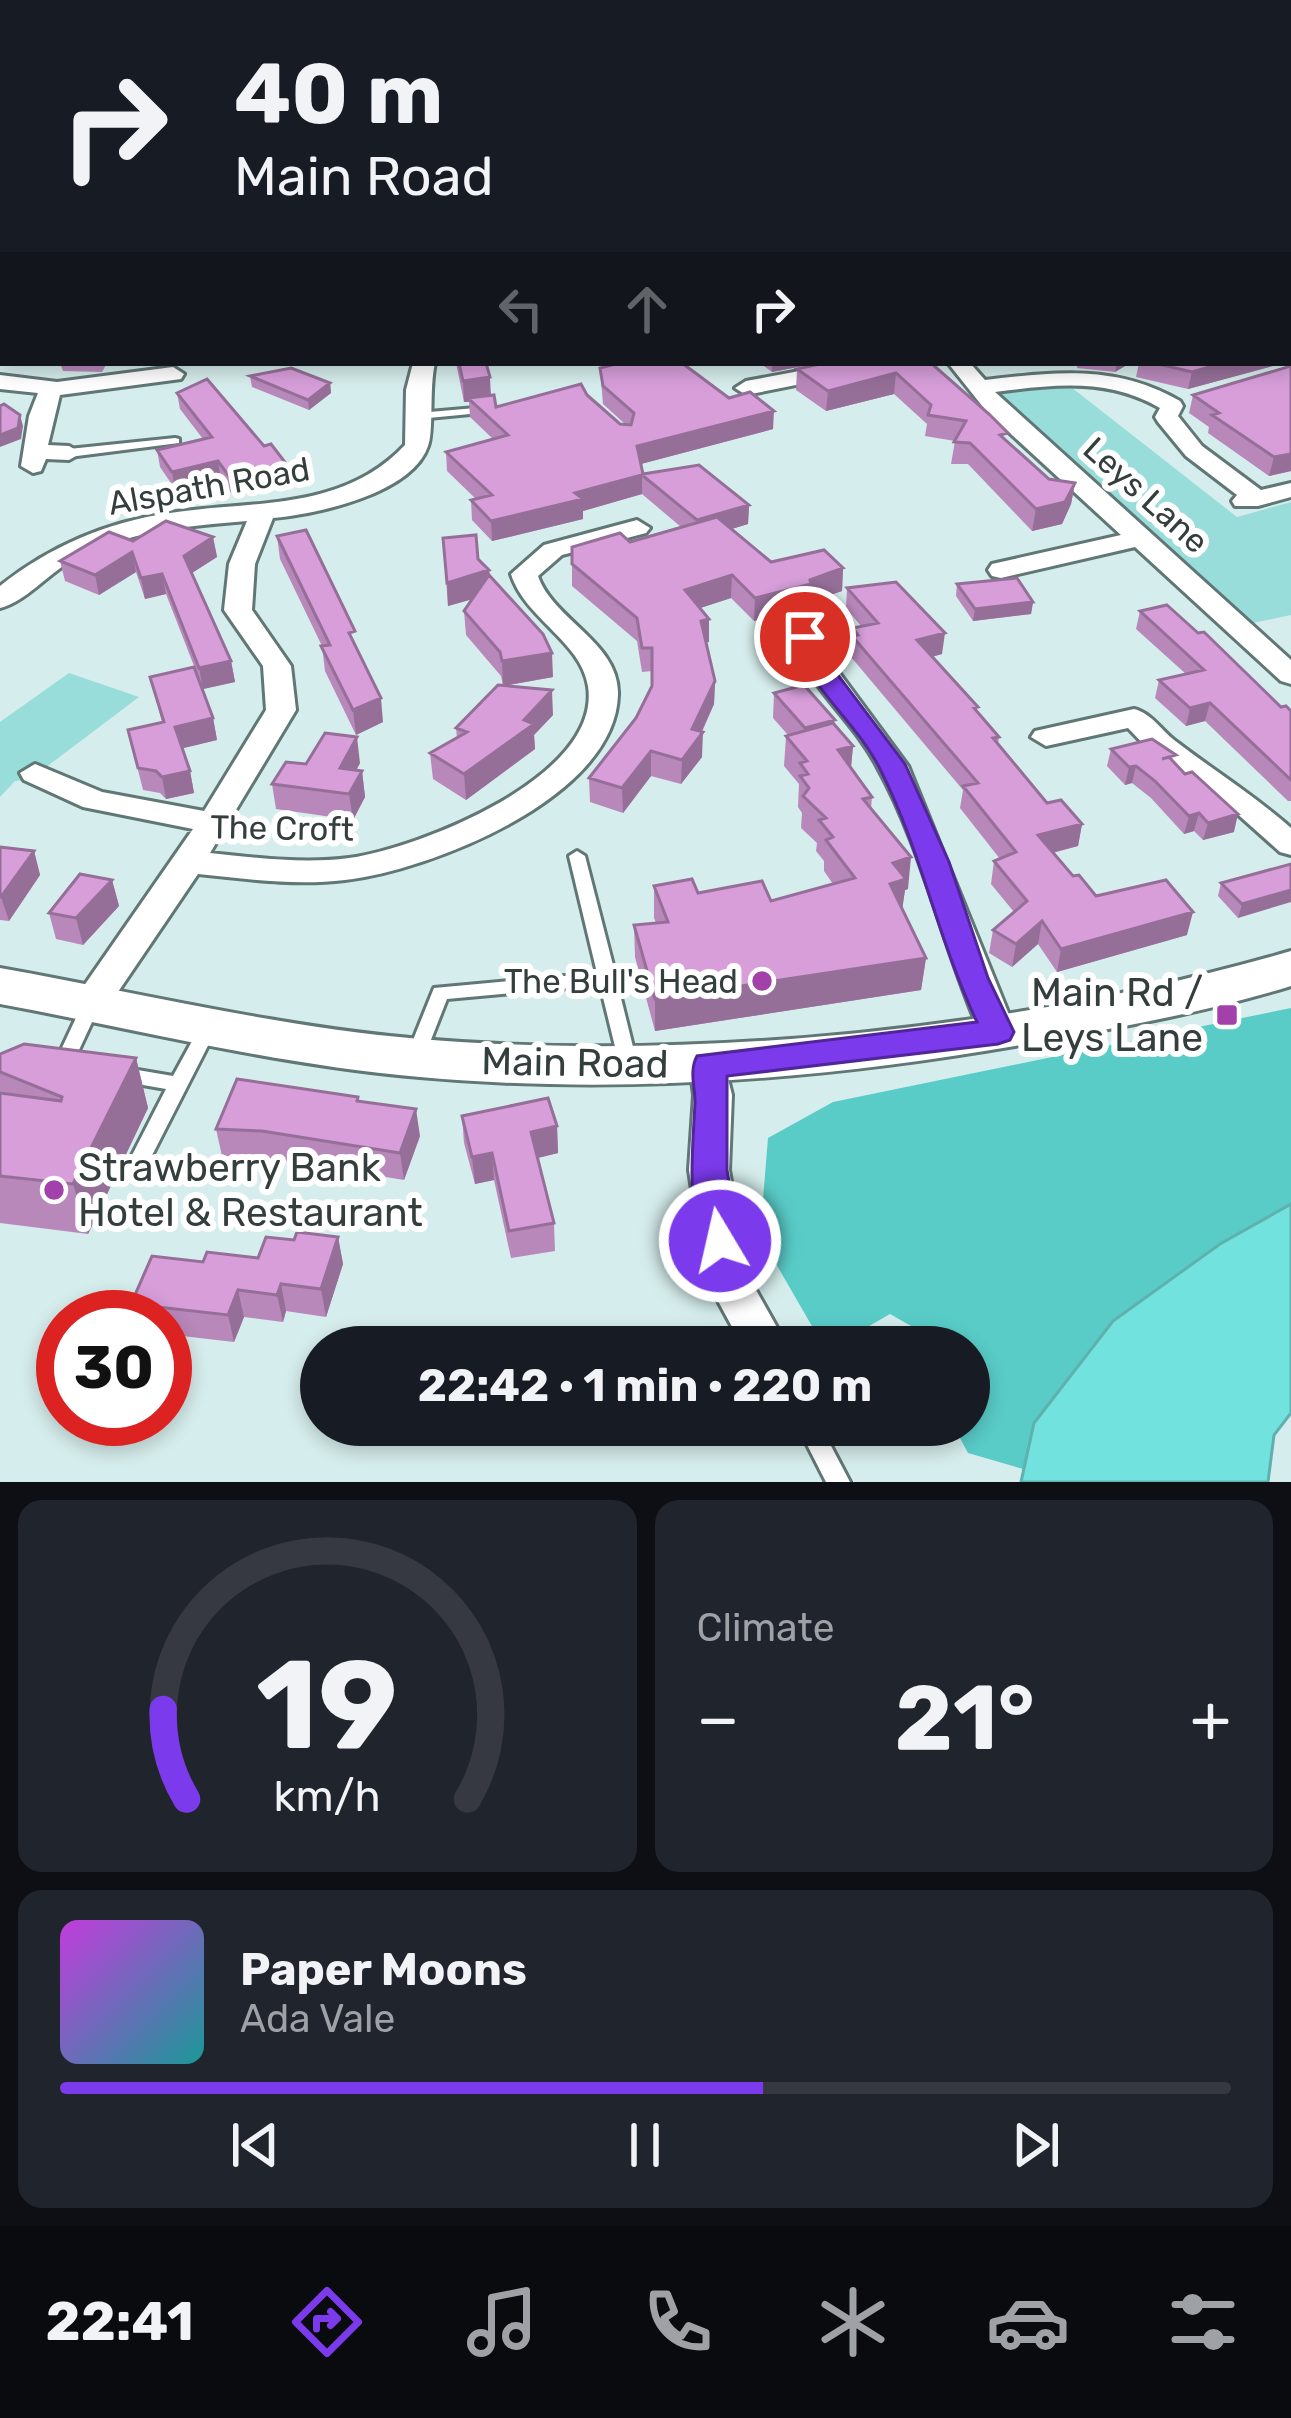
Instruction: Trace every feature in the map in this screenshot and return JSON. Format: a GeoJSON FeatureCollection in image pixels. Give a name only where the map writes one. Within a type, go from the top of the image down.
{"type":"FeatureCollection","features":[{"type":"Feature","properties":{"kind":"main road","name":"Main Road"},"geometry":{"type":"LineString","coordinates":[[0,986],[415,1058],[566,1068],[709,1065],[998,1032],[1291,968]]}},
{"type":"Feature","properties":{"kind":"street","name":"Alspath Road"},"geometry":{"type":"LineString","coordinates":[[0,600],[47,562],[112,533],[172,520],[262,514],[342,495],[390,475],[417,446],[417,390],[423,366]]}},
{"type":"Feature","properties":{"kind":"street"},"geometry":{"type":"LineString","coordinates":[[746,388],[781,387],[864,366]]}},
{"type":"Feature","properties":{"kind":"street","name":"Leys Lane"},"geometry":{"type":"LineString","coordinates":[[961,366],[976,388],[1291,674]]}},
{"type":"Feature","properties":{"kind":"street"},"geometry":{"type":"LineString","coordinates":[[976,388],[1060,370],[1149,389],[1172,406]]}},
{"type":"Feature","properties":{"kind":"street"},"geometry":{"type":"LineString","coordinates":[[0,382],[51,389],[173,374]]}},
{"type":"Feature","properties":{"kind":"street"},"geometry":{"type":"LineString","coordinates":[[51,389],[40,416],[34,459],[69,453]]}},
{"type":"Feature","properties":{"kind":"street"},"geometry":{"type":"LineString","coordinates":[[1202,395],[1172,406],[1166,417],[1175,432],[1258,499]]}},
{"type":"Feature","properties":{"kind":"street"},"geometry":{"type":"LineString","coordinates":[[1232,503],[1291,490]]}},
{"type":"Feature","properties":{"kind":"street"},"geometry":{"type":"LineString","coordinates":[[92,1002],[189,862],[281,710],[278,666],[238,610],[242,564],[262,514]]}},
{"type":"Feature","properties":{"kind":"street","name":"The Croft"},"geometry":{"type":"LineString","coordinates":[[189,862],[276,871],[347,869],[398,860],[501,815],[552,780],[587,745],[602,718],[604,690],[580,643],[526,588],[524,574],[553,550],[637,529]]}},
{"type":"Feature","properties":{"kind":"street"},"geometry":{"type":"LineString","coordinates":[[1001,570],[1141,538]]}},
{"type":"Feature","properties":{"kind":"street"},"geometry":{"type":"LineString","coordinates":[[803,632],[812,659],[892,764],[934,862],[972,978],[998,1032]]}},
{"type":"Feature","properties":{"kind":"street"},"geometry":{"type":"LineString","coordinates":[[1046,737],[1134,718],[1164,748],[1234,795],[1291,844]]}},
{"type":"Feature","properties":{"kind":"street"},"geometry":{"type":"LineString","coordinates":[[35,773],[94,800],[214,823]]}},
{"type":"Feature","properties":{"kind":"street"},"geometry":{"type":"LineString","coordinates":[[709,1065],[709,1170],[726,1277],[754,1326]]}},
{"type":"Feature","properties":{"kind":"lane"},"geometry":{"type":"LineString","coordinates":[[418,416],[496,409]]}},
{"type":"Feature","properties":{"kind":"lane"},"geometry":{"type":"LineString","coordinates":[[69,453],[175,441]]}},
{"type":"Feature","properties":{"kind":"lane"},"geometry":{"type":"LineString","coordinates":[[577,856],[629,1067]]}},
{"type":"Feature","properties":{"kind":"lane"},"geometry":{"type":"LineString","coordinates":[[415,1058],[440,993],[610,978]]}},
{"type":"Feature","properties":{"kind":"lane"},"geometry":{"type":"LineString","coordinates":[[41,1083],[64,1064],[92,1002]]}},
{"type":"Feature","properties":{"kind":"lane"},"geometry":{"type":"LineString","coordinates":[[136,1167],[210,1024]]}},
{"type":"Feature","properties":{"kind":"lane"},"geometry":{"type":"LineString","coordinates":[[64,1064],[87,1068]]}},
{"type":"Feature","properties":{"kind":"lane"},"geometry":{"type":"LineString","coordinates":[[110,1072],[178,1084]]}},
{"type":"Feature","properties":{"kind":"lane"},"geometry":{"type":"LineString","coordinates":[[819,1446],[838,1482]]}},
{"type":"Feature","properties":{"kind":"shaded area"},"geometry":{"type":"Polygon","coordinates":[[[1062,380],[1237,517],[1291,502],[1291,615],[1248,624],[1000,398],[1006,390],[1062,380]]]}},
{"type":"Feature","properties":{"kind":"shaded area"},"geometry":{"type":"Polygon","coordinates":[[[69,673],[139,697],[29,780],[15,781],[0,797],[0,722],[69,673]]]}},
{"type":"Feature","properties":{"kind":"shaded area"},"geometry":{"type":"Polygon","coordinates":[[[1291,1008],[1291,1204],[1220,1244],[1113,1321],[1034,1423],[1023,1469],[968,1453],[964,1446],[990,1446],[990,1326],[911,1326],[890,1314],[869,1326],[812,1326],[760,1236],[768,1138],[833,1102],[1291,1008]]]}},
{"type":"Feature","properties":{"kind":"shaded area"},"geometry":{"type":"Polygon","coordinates":[[[1291,1204],[1291,1413],[1274,1435],[1268,1482],[1021,1482],[1034,1423],[1113,1321],[1220,1244],[1291,1204]]]}},
{"type":"Feature","properties":{"kind":"building"},"geometry":{"type":"Polygon","coordinates":[[[460,366],[487,366],[490,377],[463,381],[460,366]]]}},
{"type":"Feature","properties":{"kind":"building"},"geometry":{"type":"Polygon","coordinates":[[[686,366],[729,398],[750,392],[774,411],[637,446],[643,474],[699,465],[749,505],[697,520],[642,475],[575,493],[583,499],[491,521],[471,500],[492,495],[446,452],[508,435],[468,398],[494,395],[496,407],[581,384],[620,424],[631,425],[634,413],[603,386],[600,368],[686,366]]]}},
{"type":"Feature","properties":{"kind":"building"},"geometry":{"type":"Polygon","coordinates":[[[934,366],[989,414],[1008,433],[1000,435],[1049,479],[1075,483],[1065,502],[1036,509],[970,443],[954,442],[966,421],[928,415],[931,405],[896,373],[828,391],[797,369],[934,366]]]}},
{"type":"Feature","properties":{"kind":"building"},"geometry":{"type":"Polygon","coordinates":[[[1167,366],[1213,366],[1192,372],[1167,366]]]}},
{"type":"Feature","properties":{"kind":"building"},"geometry":{"type":"Polygon","coordinates":[[[1291,366],[1291,454],[1274,457],[1212,415],[1219,413],[1193,395],[1291,366]]]}},
{"type":"Feature","properties":{"kind":"building"},"geometry":{"type":"Polygon","coordinates":[[[291,368],[330,383],[308,400],[250,376],[291,368]]]}},
{"type":"Feature","properties":{"kind":"building"},"geometry":{"type":"Polygon","coordinates":[[[207,379],[264,446],[271,444],[288,466],[231,479],[218,461],[172,472],[157,450],[212,437],[177,393],[207,379]]]}},
{"type":"Feature","properties":{"kind":"building"},"geometry":{"type":"Polygon","coordinates":[[[0,406],[20,415],[18,428],[0,435],[0,406]]]}},
{"type":"Feature","properties":{"kind":"building"},"geometry":{"type":"Polygon","coordinates":[[[717,517],[771,562],[824,550],[843,568],[810,580],[811,584],[755,598],[732,575],[685,590],[709,619],[701,621],[715,681],[692,729],[703,732],[682,760],[651,751],[622,788],[589,778],[636,718],[652,686],[652,648],[642,648],[637,618],[572,564],[572,547],[620,533],[630,542],[717,517]]]}},
{"type":"Feature","properties":{"kind":"building"},"geometry":{"type":"Polygon","coordinates":[[[166,521],[213,537],[184,556],[231,661],[199,668],[162,574],[141,578],[132,552],[95,575],[60,561],[109,532],[133,541],[166,521]]]}},
{"type":"Feature","properties":{"kind":"building"},"geometry":{"type":"Polygon","coordinates":[[[306,530],[381,698],[353,710],[321,646],[330,645],[277,536],[306,530]]]}},
{"type":"Feature","properties":{"kind":"building"},"geometry":{"type":"Polygon","coordinates":[[[476,535],[478,559],[489,570],[447,583],[443,538],[476,535]]]}},
{"type":"Feature","properties":{"kind":"building"},"geometry":{"type":"Polygon","coordinates":[[[489,575],[543,634],[552,653],[502,661],[500,652],[464,611],[489,575]]]}},
{"type":"Feature","properties":{"kind":"building"},"geometry":{"type":"Polygon","coordinates":[[[1017,578],[1033,602],[975,609],[957,584],[1017,578]]]}},
{"type":"Feature","properties":{"kind":"building"},"geometry":{"type":"Polygon","coordinates":[[[896,582],[945,633],[917,640],[978,707],[974,708],[999,737],[993,738],[1047,803],[1061,800],[1082,824],[1038,835],[1073,876],[1079,875],[1096,896],[1166,880],[1193,912],[1061,949],[1042,921],[1016,944],[993,930],[1027,901],[994,861],[1016,852],[963,786],[978,783],[852,636],[858,635],[853,628],[878,623],[847,588],[896,582]]]}},
{"type":"Feature","properties":{"kind":"building"},"geometry":{"type":"Polygon","coordinates":[[[1167,605],[1291,711],[1291,780],[1210,703],[1190,708],[1159,680],[1204,670],[1140,611],[1167,605]]]}},
{"type":"Feature","properties":{"kind":"building"},"geometry":{"type":"Polygon","coordinates":[[[194,667],[213,718],[175,727],[190,771],[162,777],[138,768],[128,730],[164,722],[150,677],[194,667]]]}},
{"type":"Feature","properties":{"kind":"building"},"geometry":{"type":"Polygon","coordinates":[[[498,685],[552,690],[524,720],[534,724],[464,774],[430,753],[467,732],[456,728],[498,685]]]}},
{"type":"Feature","properties":{"kind":"building"},"geometry":{"type":"Polygon","coordinates":[[[804,685],[835,720],[805,728],[774,693],[804,685]]]}},
{"type":"Feature","properties":{"kind":"building"},"geometry":{"type":"Polygon","coordinates":[[[833,723],[853,746],[838,750],[872,797],[863,799],[911,857],[893,863],[906,879],[890,884],[926,958],[655,999],[634,925],[668,922],[654,886],[692,879],[698,893],[762,881],[771,901],[855,878],[826,840],[833,837],[819,820],[826,818],[803,796],[809,788],[800,776],[808,774],[800,763],[807,761],[786,736],[833,723]]]}},
{"type":"Feature","properties":{"kind":"building"},"geometry":{"type":"Polygon","coordinates":[[[325,733],[357,737],[340,768],[362,771],[349,794],[272,784],[286,762],[306,764],[325,733]]]}},
{"type":"Feature","properties":{"kind":"building"},"geometry":{"type":"Polygon","coordinates":[[[1152,739],[1176,755],[1169,757],[1185,774],[1192,772],[1238,814],[1208,823],[1199,813],[1189,816],[1155,781],[1136,766],[1129,767],[1111,749],[1152,739]]]}},
{"type":"Feature","properties":{"kind":"building"},"geometry":{"type":"Polygon","coordinates":[[[0,847],[34,851],[1,897],[0,897],[0,847]]]}},
{"type":"Feature","properties":{"kind":"building"},"geometry":{"type":"Polygon","coordinates":[[[1291,864],[1291,890],[1242,904],[1221,883],[1291,864]]]}},
{"type":"Feature","properties":{"kind":"building"},"geometry":{"type":"Polygon","coordinates":[[[80,874],[112,880],[76,918],[49,913],[80,874]]]}},
{"type":"Feature","properties":{"kind":"building"},"geometry":{"type":"Polygon","coordinates":[[[24,1044],[136,1058],[73,1184],[0,1176],[0,1093],[61,1101],[62,1097],[0,1072],[0,1054],[24,1044]]]}},
{"type":"Feature","properties":{"kind":"building"},"geometry":{"type":"Polygon","coordinates":[[[237,1079],[416,1109],[400,1153],[262,1131],[216,1129],[237,1079]]]}},
{"type":"Feature","properties":{"kind":"building"},"geometry":{"type":"Polygon","coordinates":[[[548,1098],[557,1126],[531,1132],[554,1223],[509,1231],[492,1153],[472,1157],[462,1116],[548,1098]]]}},
{"type":"Feature","properties":{"kind":"building"},"geometry":{"type":"Polygon","coordinates":[[[297,1232],[338,1237],[321,1289],[281,1284],[277,1295],[238,1290],[228,1315],[192,1311],[192,1290],[137,1290],[152,1256],[203,1262],[207,1252],[258,1258],[266,1237],[294,1240],[297,1232]]]}},
{"type":"Feature","properties":{"kind":"place","name":"The Bull's Head"},"geometry":{"type":"Point","coordinates":[762,981]}},
{"type":"Feature","properties":{"kind":"place","name":"Main Rd / Leys Lane"},"geometry":{"type":"Point","coordinates":[1227,1015]}},
{"type":"Feature","properties":{"kind":"place","name":"Strawberry Bank Hotel & Restaurant"},"geometry":{"type":"Point","coordinates":[54,1190]}},
{"type":"Feature","properties":{"kind":"route"},"geometry":{"type":"LineString","coordinates":[[720,1241],[709,1170],[709,1065],[998,1032],[972,978],[948,899],[892,764],[812,659],[805,637]]}}]}
